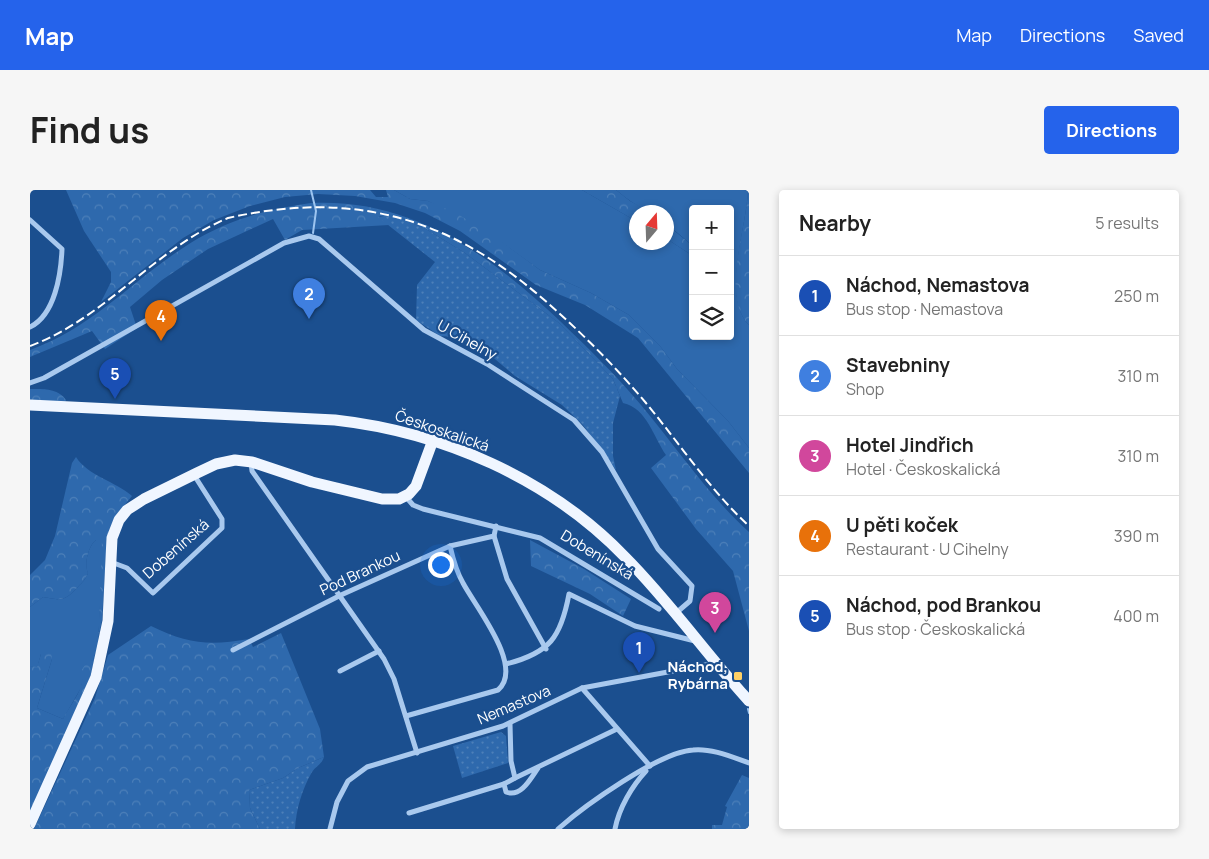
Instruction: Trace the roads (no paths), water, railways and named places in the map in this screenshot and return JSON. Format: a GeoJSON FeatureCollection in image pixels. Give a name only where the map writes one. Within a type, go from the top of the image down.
{"type":"FeatureCollection","features":[{"type":"Feature","properties":{"kind":"main road","name":"Českoskalická"},"geometry":{"type":"LineString","coordinates":[[30,405],[310,417],[385,427],[433,440],[496,466],[564,506],[624,555],[676,613],[749,701]]}},
{"type":"Feature","properties":{"kind":"main road"},"geometry":{"type":"LineString","coordinates":[[30,824],[96,677],[108,621],[110,562],[115,529],[127,510],[144,499],[194,474],[228,461],[252,462],[296,478],[382,499],[395,500],[406,496],[418,482],[433,440]]}},
{"type":"Feature","properties":{"kind":"street"},"geometry":{"type":"LineString","coordinates":[[30,220],[62,249],[61,265],[46,316],[30,327]]}},
{"type":"Feature","properties":{"kind":"street","name":"U Cihelny"},"geometry":{"type":"LineString","coordinates":[[30,383],[44,378],[284,243],[309,236],[319,239],[424,330],[487,364],[560,409],[587,433],[602,452],[658,550],[692,586],[690,600],[676,613]]}},
{"type":"Feature","properties":{"kind":"street"},"geometry":{"type":"LineString","coordinates":[[252,462],[252,471],[379,650],[394,679],[417,753]]}},
{"type":"Feature","properties":{"kind":"street","name":"Dobenínská"},"geometry":{"type":"LineString","coordinates":[[110,562],[127,568],[154,593],[222,528],[222,519],[194,474]]}},
{"type":"Feature","properties":{"kind":"street","name":"Dobenínská"},"geometry":{"type":"LineString","coordinates":[[406,496],[413,504],[423,509],[540,538],[659,609]]}},
{"type":"Feature","properties":{"kind":"street"},"geometry":{"type":"LineString","coordinates":[[496,526],[494,536],[507,579],[546,648]]}},
{"type":"Feature","properties":{"kind":"street","name":"Pod Brankou"},"geometry":{"type":"LineString","coordinates":[[233,650],[341,595],[450,546],[494,536]]}},
{"type":"Feature","properties":{"kind":"street"},"geometry":{"type":"LineString","coordinates":[[406,716],[498,690],[505,682],[506,664],[502,649],[462,581],[450,546]]}},
{"type":"Feature","properties":{"kind":"street"},"geometry":{"type":"LineString","coordinates":[[506,664],[526,659],[546,648],[557,636],[565,617],[569,594],[635,626],[699,642]]}},
{"type":"Feature","properties":{"kind":"street"},"geometry":{"type":"LineString","coordinates":[[340,671],[379,650]]}},
{"type":"Feature","properties":{"kind":"street","name":"Nemastova"},"geometry":{"type":"LineString","coordinates":[[330,829],[337,802],[348,781],[358,772],[368,767],[510,724],[582,688],[717,663]]}},
{"type":"Feature","properties":{"kind":"street"},"geometry":{"type":"LineString","coordinates":[[582,688],[650,766]]}},
{"type":"Feature","properties":{"kind":"street"},"geometry":{"type":"LineString","coordinates":[[510,724],[511,761],[515,778]]}},
{"type":"Feature","properties":{"kind":"street"},"geometry":{"type":"LineString","coordinates":[[409,813],[504,784],[617,728]]}},
{"type":"Feature","properties":{"kind":"street"},"geometry":{"type":"LineString","coordinates":[[558,829],[592,802],[650,766],[693,750],[723,755],[749,763]]}},
{"type":"Feature","properties":{"kind":"street"},"geometry":{"type":"LineString","coordinates":[[615,829],[621,810],[638,779],[650,766]]}},
{"type":"Feature","properties":{"kind":"street"},"geometry":{"type":"LineString","coordinates":[[504,784],[506,792],[510,794],[520,791],[538,768]]}},
{"type":"Feature","properties":{"kind":"waterway"},"geometry":{"type":"LineString","coordinates":[[311,190],[316,211],[313,233]]}},
{"type":"Feature","properties":{"kind":"waterway"},"geometry":{"type":"LineString","coordinates":[[748,709],[749,713]]}},
{"type":"Feature","properties":{"kind":"railway"},"geometry":{"type":"LineString","coordinates":[[30,346],[57,334],[83,319],[177,247],[201,231],[228,218],[273,210],[316,207],[357,210],[396,217],[434,230],[471,247],[507,270],[542,298],[583,335],[621,375],[646,403],[708,482],[749,526]]}},
{"type":"Feature","properties":{"kind":"place","name":"Stavebniny"},"geometry":{"type":"Point","coordinates":[309,319]}},
{"type":"Feature","properties":{"kind":"place","name":"U pěti koček"},"geometry":{"type":"Point","coordinates":[161,341]}},
{"type":"Feature","properties":{"kind":"place","name":"Náchod, pod Brankou"},"geometry":{"type":"Point","coordinates":[115,399]}},
{"type":"Feature","properties":{"kind":"place","name":"Hotel Jindřich"},"geometry":{"type":"Point","coordinates":[715,633]}},
{"type":"Feature","properties":{"kind":"place","name":"Náchod, Nemastova"},"geometry":{"type":"Point","coordinates":[639,673]}},
{"type":"Feature","properties":{"kind":"place","name":"Náchod, Rybárna"},"geometry":{"type":"Point","coordinates":[738,676]}}]}
